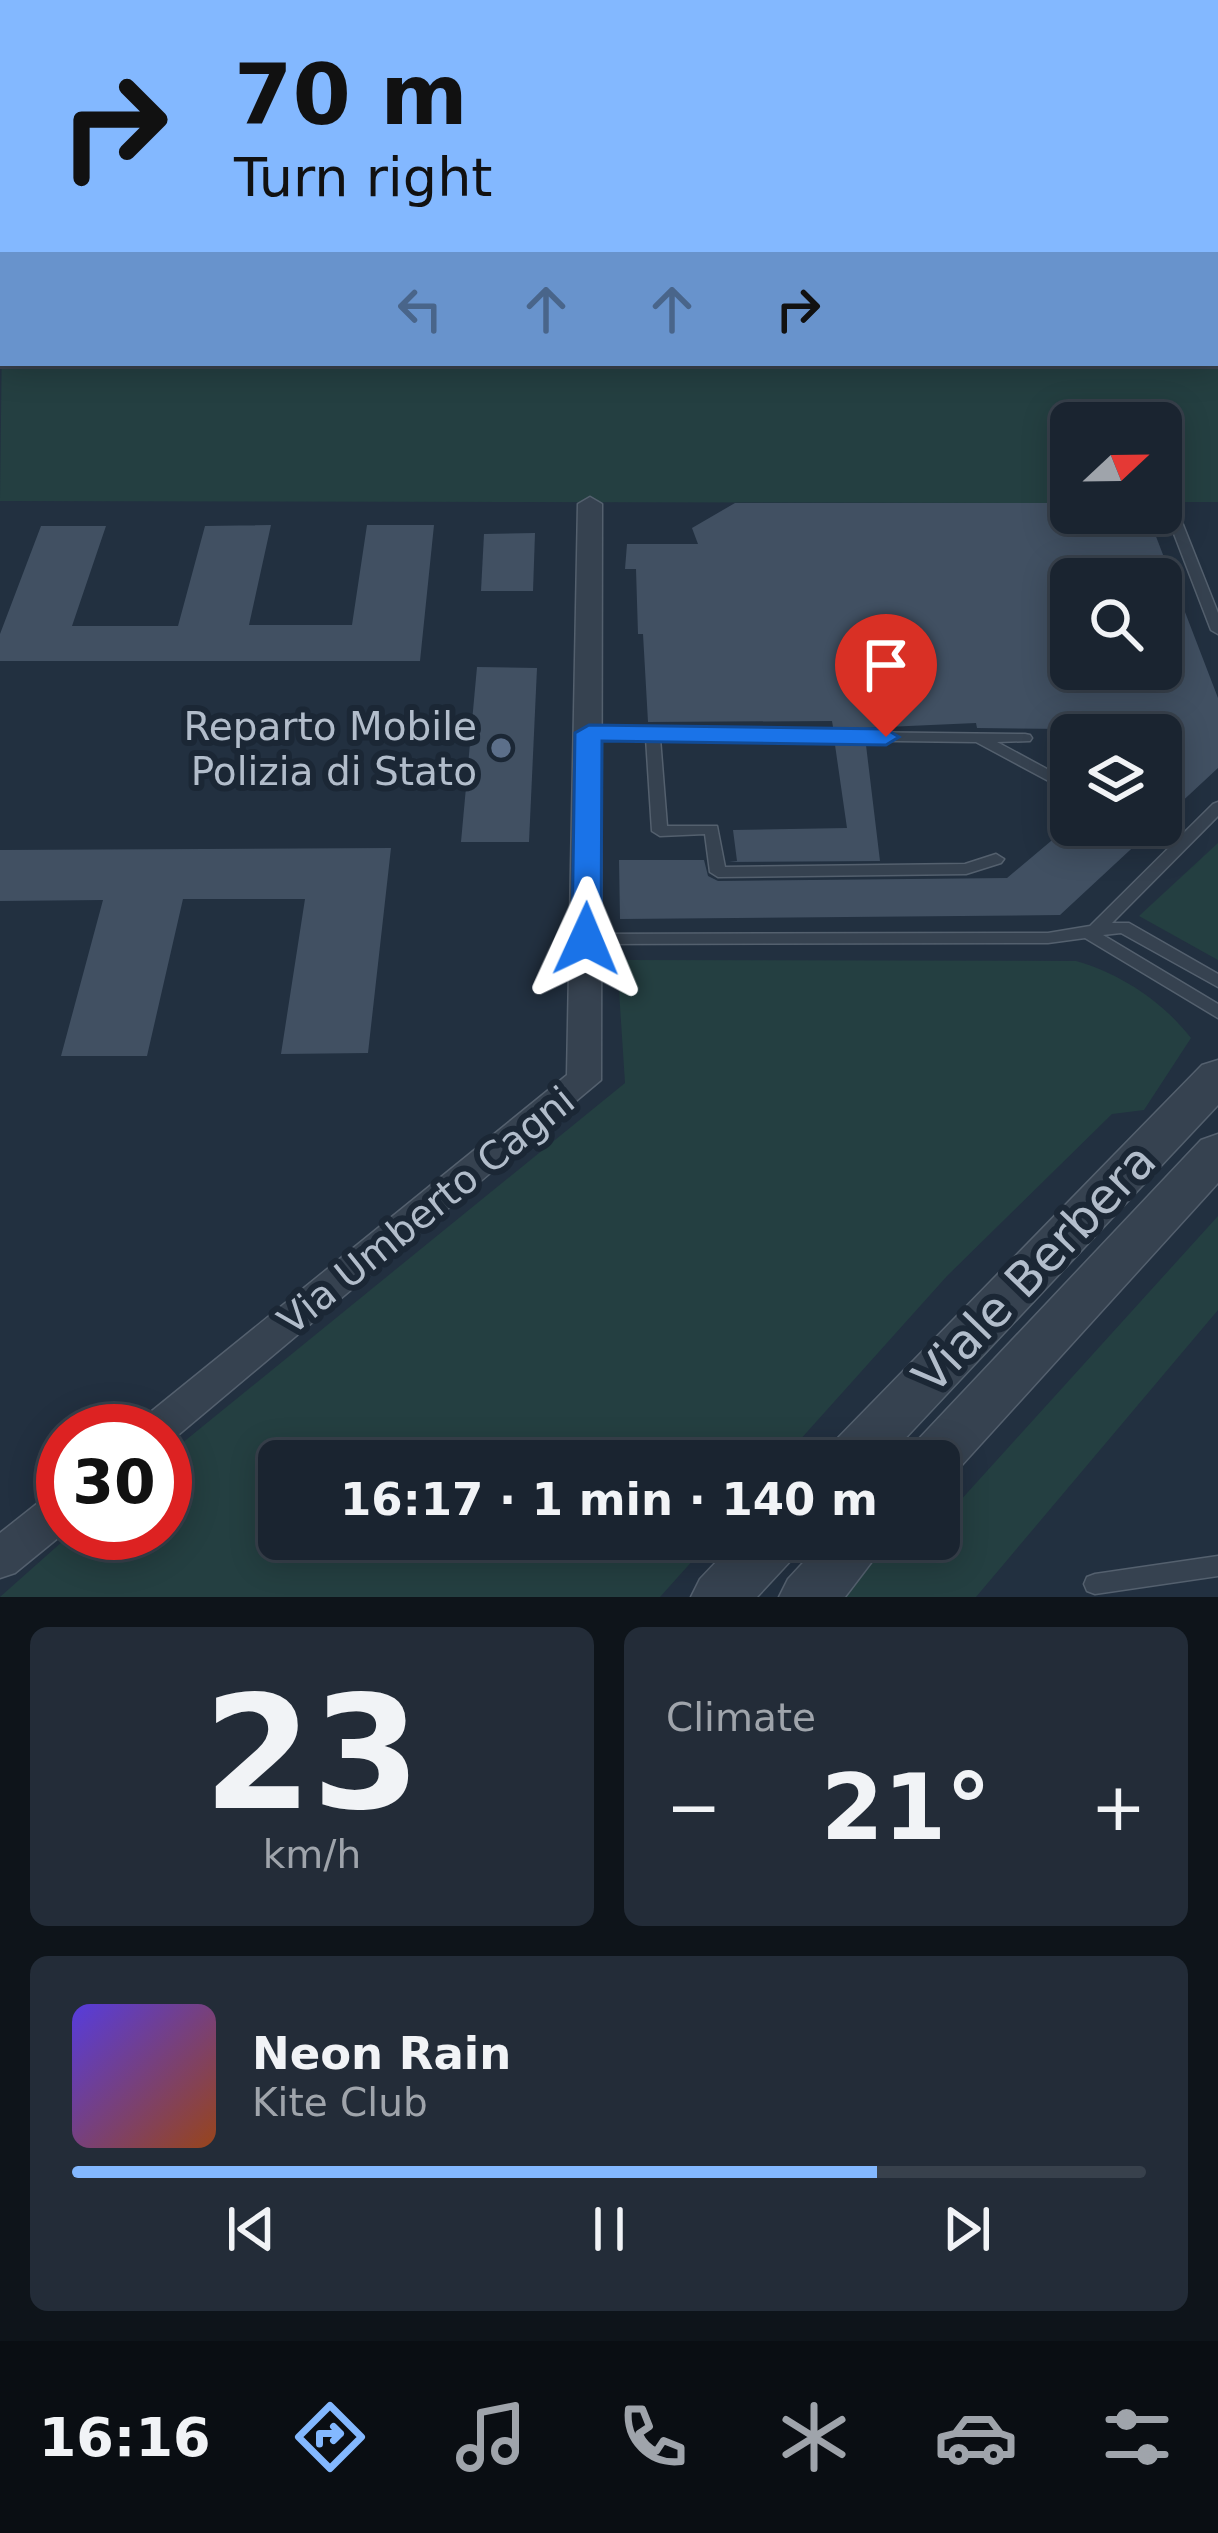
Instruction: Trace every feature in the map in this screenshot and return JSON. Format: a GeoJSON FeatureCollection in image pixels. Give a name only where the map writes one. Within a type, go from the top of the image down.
{"type":"FeatureCollection","features":[{"type":"Feature","properties":{"kind":"street","name":"Via Umberto Cagni"},"geometry":{"type":"LineString","coordinates":[[190,1404],[584,1080],[590,504]]}},
{"type":"Feature","properties":{"kind":"street","name":"Viale Berbera"},"geometry":{"type":"LineString","coordinates":[[870,1440],[1215,1084]]}},
{"type":"Feature","properties":{"kind":"street","name":"Viale Berbera"},"geometry":{"type":"LineString","coordinates":[[951,1440],[1218,1152]]}},
{"type":"Feature","properties":{"kind":"street"},"geometry":{"type":"LineString","coordinates":[[0,1559],[36,1530]]}},
{"type":"Feature","properties":{"kind":"street"},"geometry":{"type":"LineString","coordinates":[[720,1597],[756,1560]]}},
{"type":"Feature","properties":{"kind":"street"},"geometry":{"type":"LineString","coordinates":[[808,1597],[846,1562]]}},
{"type":"Feature","properties":{"kind":"lane"},"geometry":{"type":"LineString","coordinates":[[1180,534],[1218,630]]}},
{"type":"Feature","properties":{"kind":"lane"},"geometry":{"type":"LineString","coordinates":[[589,733],[1025,738]]}},
{"type":"Feature","properties":{"kind":"lane"},"geometry":{"type":"LineString","coordinates":[[653,735],[660,831],[712,829],[718,872],[966,868],[996,859]]}},
{"type":"Feature","properties":{"kind":"lane"},"geometry":{"type":"LineString","coordinates":[[979,738],[1050,777]]}},
{"type":"Feature","properties":{"kind":"lane"},"geometry":{"type":"LineString","coordinates":[[1091,935],[1218,807]]}},
{"type":"Feature","properties":{"kind":"lane"},"geometry":{"type":"LineString","coordinates":[[586,939],[1091,935],[1123,927],[1218,981]]}},
{"type":"Feature","properties":{"kind":"lane"},"geometry":{"type":"LineString","coordinates":[[1091,935],[1218,1012]]}},
{"type":"Feature","properties":{"kind":"lane"},"geometry":{"type":"LineString","coordinates":[[1095,1584],[1218,1565]]}},
{"type":"Feature","properties":{"kind":"green space"},"geometry":{"type":"Polygon","coordinates":[[[2,366],[1218,366],[1218,502],[1182,502],[1182,402],[1050,402],[1050,503],[0,501],[2,366]]]}},
{"type":"Feature","properties":{"kind":"green space"},"geometry":{"type":"Polygon","coordinates":[[[1218,843],[1218,960],[1139,916],[1218,843]]]}},
{"type":"Feature","properties":{"kind":"green space"},"geometry":{"type":"Polygon","coordinates":[[[617,960],[1076,961],[1140,990],[1191,1038],[1144,1110],[1112,1114],[947,1276],[800,1440],[258,1440],[258,1560],[693,1560],[660,1597],[0,1597],[42,1560],[192,1560],[192,1435],[625,1083],[617,960]]]}},
{"type":"Feature","properties":{"kind":"green space"},"geometry":{"type":"Polygon","coordinates":[[[1218,1216],[1218,1310],[976,1597],[839,1597],[865,1560],[960,1560],[960,1501],[1218,1216]]]}},
{"type":"Feature","properties":{"kind":"building"},"geometry":{"type":"Polygon","coordinates":[[[735,503],[1050,503],[1050,534],[1155,534],[1164,558],[1050,558],[1050,690],[1182,690],[1182,604],[1218,698],[1218,768],[1182,801],[1182,714],[1050,714],[1050,729],[977,728],[976,723],[864,728],[833,727],[832,721],[648,722],[636,569],[625,569],[627,544],[698,544],[692,528],[735,503]]]}},
{"type":"Feature","properties":{"kind":"building"},"geometry":{"type":"Polygon","coordinates":[[[271,525],[249,625],[352,625],[367,525],[434,525],[420,661],[0,661],[0,634],[41,526],[106,526],[72,626],[178,626],[205,526],[271,525]]]}},
{"type":"Feature","properties":{"kind":"building"},"geometry":{"type":"Polygon","coordinates":[[[535,533],[533,591],[481,591],[484,534],[535,533]]]}},
{"type":"Feature","properties":{"kind":"building"},"geometry":{"type":"Polygon","coordinates":[[[477,667],[537,668],[529,842],[461,842],[477,667]]]}},
{"type":"Feature","properties":{"kind":"building"},"geometry":{"type":"Polygon","coordinates":[[[835,745],[866,745],[880,861],[729,862],[737,861],[733,830],[847,828],[835,745]]]}},
{"type":"Feature","properties":{"kind":"building"},"geometry":{"type":"Polygon","coordinates":[[[1050,842],[1050,846],[1134,846],[1060,915],[620,919],[619,860],[704,860],[708,876],[718,881],[1007,878],[1050,842]]]}},
{"type":"Feature","properties":{"kind":"building"},"geometry":{"type":"Polygon","coordinates":[[[391,848],[368,1053],[281,1054],[305,899],[183,899],[147,1056],[61,1056],[103,900],[0,901],[0,850],[391,848]]]}},
{"type":"Feature","properties":{"kind":"place","name":"Reparto Mobile Polizia di Stato"},"geometry":{"type":"Point","coordinates":[501,748]}},
{"type":"Feature","properties":{"kind":"route"},"geometry":{"type":"LineString","coordinates":[[586,939],[589,733],[886,737]]}}]}
